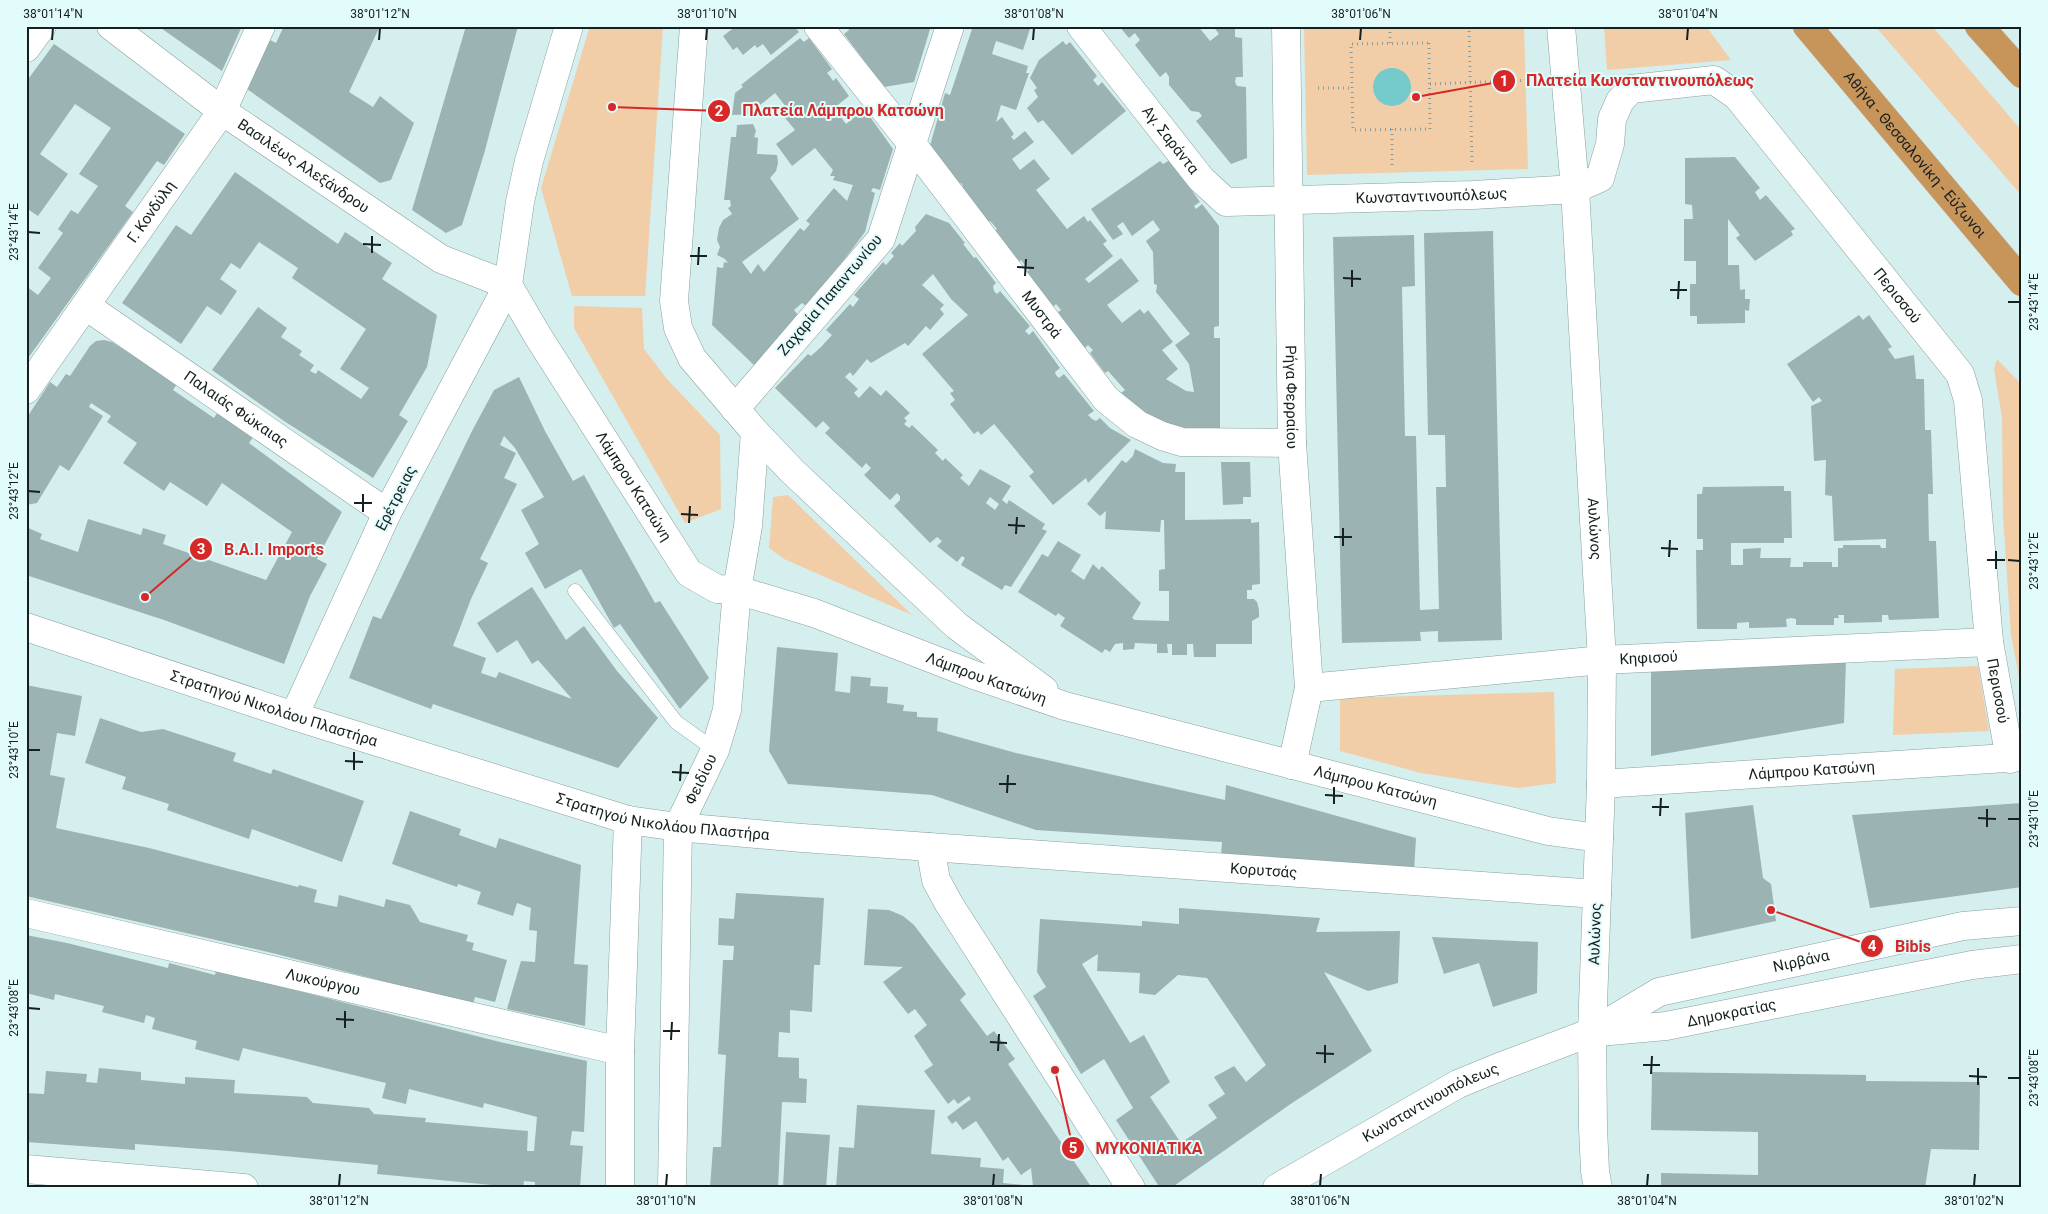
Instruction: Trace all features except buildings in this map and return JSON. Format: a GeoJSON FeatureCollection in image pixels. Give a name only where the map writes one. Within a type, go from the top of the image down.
{"type":"FeatureCollection","features":[{"type":"Feature","properties":{"kind":"highway","name":"Αθήνα - Θεσσαλονίκη - Εύζωνοι"},"geometry":{"type":"LineString","coordinates":[[1807,26],[2022,282]]}},
{"type":"Feature","properties":{"kind":"highway"},"geometry":{"type":"LineString","coordinates":[[1979,26],[2022,74]]}},
{"type":"Feature","properties":{"kind":"street"},"geometry":{"type":"LineString","coordinates":[[26,48],[42,26]]}},
{"type":"Feature","properties":{"kind":"street","name":"Βασιλέως Αλεξάνδρου"},"geometry":{"type":"LineString","coordinates":[[111,26],[222,112],[440,259],[508,285]]}},
{"type":"Feature","properties":{"kind":"street","name":"Γ. Κονδύλη"},"geometry":{"type":"LineString","coordinates":[[26,390],[222,112],[261,26]]}},
{"type":"Feature","properties":{"kind":"street"},"geometry":{"type":"LineString","coordinates":[[508,285],[520,202],[529,161],[569,26]]}},
{"type":"Feature","properties":{"kind":"street","name":"Λάμπρου Κατσώνη"},"geometry":{"type":"LineString","coordinates":[[694,26],[674,301],[678,328],[692,358],[755,432],[792,471],[957,626],[1065,706]]}},
{"type":"Feature","properties":{"kind":"street","name":"Μυστρά"},"geometry":{"type":"LineString","coordinates":[[818,26],[912,144],[1106,399],[1137,424],[1162,436],[1182,442],[1292,443]]}},
{"type":"Feature","properties":{"kind":"street","name":"Ζαχαρία Παπαντωνίου"},"geometry":{"type":"LineString","coordinates":[[735,409],[881,239],[950,26]]}},
{"type":"Feature","properties":{"kind":"street","name":"Αγ. Σαράντα"},"geometry":{"type":"LineString","coordinates":[[1081,26],[1201,179],[1226,202],[1288,201]]}},
{"type":"Feature","properties":{"kind":"street","name":"Ρήγα Φερραίου"},"geometry":{"type":"LineString","coordinates":[[1286,26],[1292,443],[1309,688],[1292,765]]}},
{"type":"Feature","properties":{"kind":"street","name":"Αυλώνος"},"geometry":{"type":"LineString","coordinates":[[1561,26],[1575,188],[1602,660],[1601,784],[1592,1032]]}},
{"type":"Feature","properties":{"kind":"street","name":"Περισσού"},"geometry":{"type":"LineString","coordinates":[[1575,188],[1600,178],[1610,144],[1612,119],[1620,101],[1631,90],[1714,80],[1737,96],[1960,374],[1968,400],[1989,642],[2016,758]]}},
{"type":"Feature","properties":{"kind":"street","name":"Κωνσταντινουπόλεως"},"geometry":{"type":"LineString","coordinates":[[1288,201],[1473,195],[1575,188]]}},
{"type":"Feature","properties":{"kind":"street","name":"Ερέτρειας"},"geometry":{"type":"LineString","coordinates":[[294,716],[387,513],[508,285]]}},
{"type":"Feature","properties":{"kind":"street","name":"Λάμπρου Κατσώνη"},"geometry":{"type":"LineString","coordinates":[[508,285],[539,338],[688,573],[717,589],[737,590],[814,613],[974,675],[1065,706],[1548,831],[1599,838]]}},
{"type":"Feature","properties":{"kind":"street","name":"Παλαιάς Φώκαιας"},"geometry":{"type":"LineString","coordinates":[[86,306],[387,513]]}},
{"type":"Feature","properties":{"kind":"street","name":"Φειδίου"},"geometry":{"type":"LineString","coordinates":[[672,1188],[678,827],[715,750],[727,710],[737,590],[748,526],[755,432]]}},
{"type":"Feature","properties":{"kind":"street","name":"Στρατηγού Νικολάου Πλαστήρα"},"geometry":{"type":"LineString","coordinates":[[26,627],[294,716],[628,820],[678,827],[930,847]]}},
{"type":"Feature","properties":{"kind":"street","name":"Κηφισού"},"geometry":{"type":"LineString","coordinates":[[1309,688],[1602,660],[1989,642]]}},
{"type":"Feature","properties":{"kind":"street","name":"Λάμπρου Κατσώνη"},"geometry":{"type":"LineString","coordinates":[[1601,784],[2016,758]]}},
{"type":"Feature","properties":{"kind":"street"},"geometry":{"type":"LineString","coordinates":[[620,1188],[620,1052],[628,820]]}},
{"type":"Feature","properties":{"kind":"street"},"geometry":{"type":"LineString","coordinates":[[930,847],[936,880],[950,904],[1131,1188]]}},
{"type":"Feature","properties":{"kind":"street","name":"Κορυτσάς"},"geometry":{"type":"LineString","coordinates":[[930,847],[1597,894]]}},
{"type":"Feature","properties":{"kind":"street","name":"Λυκούργου"},"geometry":{"type":"LineString","coordinates":[[26,913],[620,1052]]}},
{"type":"Feature","properties":{"kind":"street","name":"Νιρβάνα"},"geometry":{"type":"LineString","coordinates":[[1592,1032],[1658,992],[1963,926],[2022,921]]}},
{"type":"Feature","properties":{"kind":"street","name":"Δημοκρατίας"},"geometry":{"type":"LineString","coordinates":[[1592,1032],[1666,1026],[1972,965],[2022,959]]}},
{"type":"Feature","properties":{"kind":"street"},"geometry":{"type":"LineString","coordinates":[[1592,1032],[1592,1128],[1598,1188]]}},
{"type":"Feature","properties":{"kind":"street","name":"Κωνσταντινουπόλεως"},"geometry":{"type":"LineString","coordinates":[[1277,1188],[1458,1084],[1592,1032]]}},
{"type":"Feature","properties":{"kind":"street"},"geometry":{"type":"LineString","coordinates":[[26,1169],[244,1188]]}},
{"type":"Feature","properties":{"kind":"lane"},"geometry":{"type":"LineString","coordinates":[[575,591],[676,722],[715,750]]}},
{"type":"Feature","properties":{"kind":"path"},"geometry":{"type":"LineString","coordinates":[[1390,26],[1390,43]]}},
{"type":"Feature","properties":{"kind":"path"},"geometry":{"type":"LineString","coordinates":[[1469,26],[1473,195]]}},
{"type":"Feature","properties":{"kind":"path"},"geometry":{"type":"LineString","coordinates":[[1429,43],[1430,84],[1430,128],[1353,130],[1352,44],[1429,43]]}},
{"type":"Feature","properties":{"kind":"path"},"geometry":{"type":"LineString","coordinates":[[1430,84],[1566,79]]}},
{"type":"Feature","properties":{"kind":"shaded area"},"geometry":{"type":"Polygon","coordinates":[[[590,26],[663,26],[645,296],[572,296],[541,188],[590,26]]]}},
{"type":"Feature","properties":{"kind":"shaded area"},"geometry":{"type":"Polygon","coordinates":[[[1304,26],[1524,26],[1528,169],[1307,175],[1304,26]]]}},
{"type":"Feature","properties":{"kind":"shaded area"},"geometry":{"type":"Polygon","coordinates":[[[1604,26],[1706,26],[1731,60],[1607,70],[1604,26]]]}},
{"type":"Feature","properties":{"kind":"shaded area"},"geometry":{"type":"Polygon","coordinates":[[[1875,26],[1932,26],[2022,131],[2022,196],[1875,26]]]}},
{"type":"Feature","properties":{"kind":"shaded area"},"geometry":{"type":"Polygon","coordinates":[[[574,306],[642,308],[644,349],[667,379],[720,435],[721,509],[685,523],[574,328],[574,306]]]}},
{"type":"Feature","properties":{"kind":"shaded area"},"geometry":{"type":"Polygon","coordinates":[[[1997,359],[2022,385],[2022,692],[2011,635],[2003,515],[2002,418],[1994,369],[1997,359]]]}},
{"type":"Feature","properties":{"kind":"shaded area"},"geometry":{"type":"Polygon","coordinates":[[[788,495],[912,615],[784,559],[769,548],[773,497],[788,495]]]}},
{"type":"Feature","properties":{"kind":"shaded area"},"geometry":{"type":"Polygon","coordinates":[[[1978,666],[1989,731],[1893,735],[1895,669],[1978,666]]]}},
{"type":"Feature","properties":{"kind":"shaded area"},"geometry":{"type":"Polygon","coordinates":[[[1554,692],[1556,783],[1518,788],[1421,773],[1340,751],[1340,698],[1554,692]]]}},
{"type":"Feature","properties":{"kind":"water"},"geometry":{"type":"Polygon","coordinates":[[[1392,68],[1406,73],[1411,87],[1406,101],[1392,106],[1378,101],[1373,87],[1378,73],[1392,68]]]}},
{"type":"Feature","properties":{"kind":"place","name":"Πλατεία Κωνσταντινουπόλεως"},"geometry":{"type":"Point","coordinates":[1416,97]}},
{"type":"Feature","properties":{"kind":"place","name":"Πλατεία Λάμπρου Κατσώνη"},"geometry":{"type":"Point","coordinates":[612,107]}},
{"type":"Feature","properties":{"kind":"place","name":"B.A.I. Imports"},"geometry":{"type":"Point","coordinates":[145,597]}},
{"type":"Feature","properties":{"kind":"place","name":"Bibis"},"geometry":{"type":"Point","coordinates":[1771,910]}},
{"type":"Feature","properties":{"kind":"place","name":"ΜΥΚΟΝΙΑΤΙΚΑ"},"geometry":{"type":"Point","coordinates":[1055,1070]}}]}
